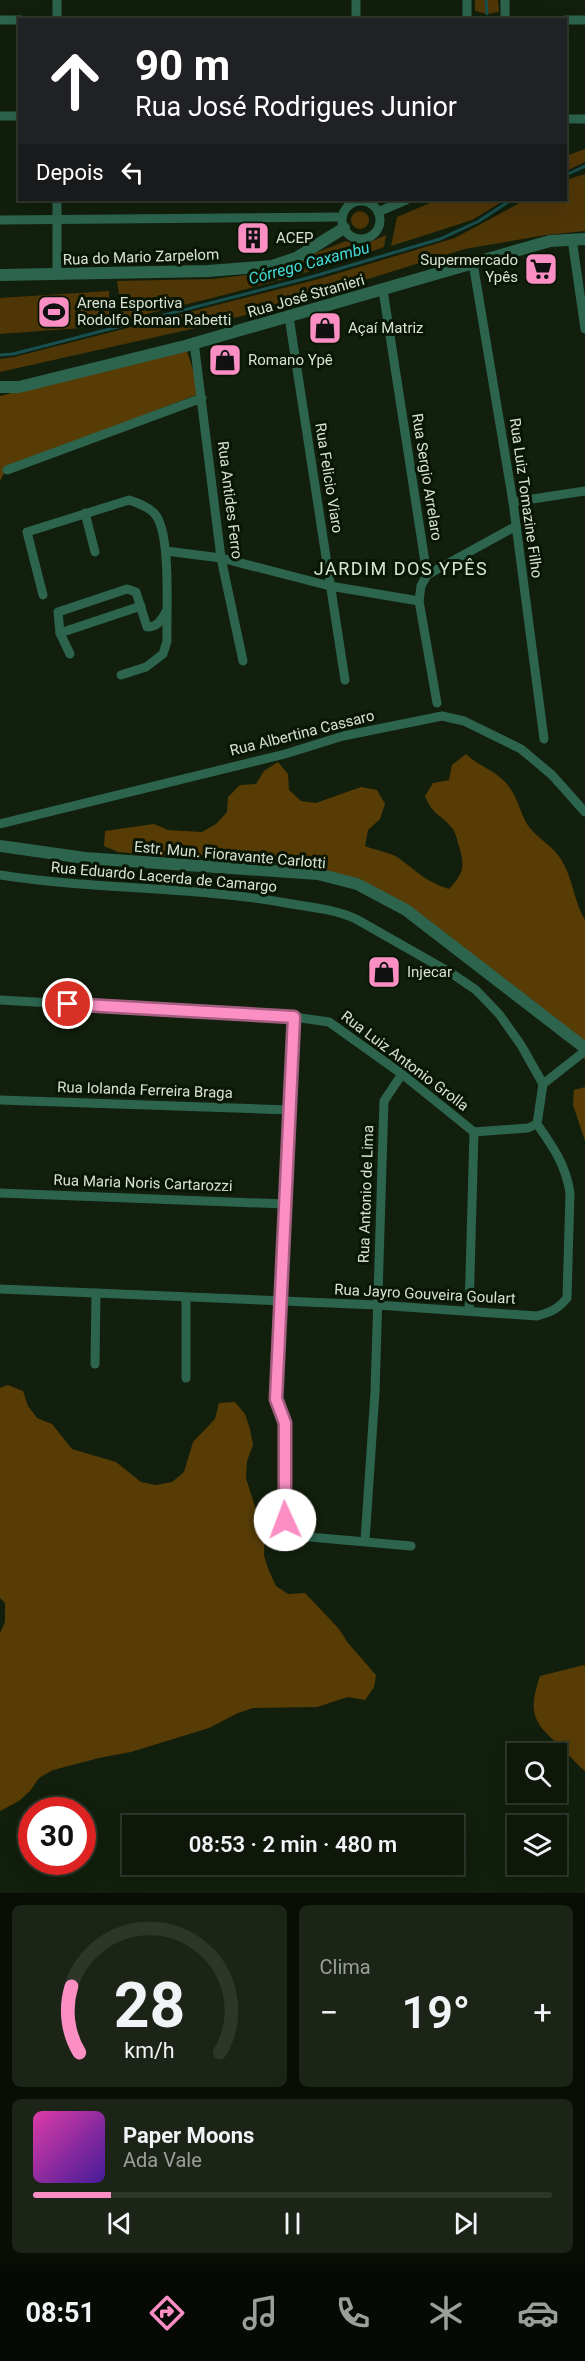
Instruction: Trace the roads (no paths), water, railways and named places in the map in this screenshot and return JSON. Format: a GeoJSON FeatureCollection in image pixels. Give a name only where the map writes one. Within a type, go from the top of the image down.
{"type":"FeatureCollection","features":[{"type":"Feature","properties":{"kind":"street"},"geometry":{"type":"LineString","coordinates":[[57,0],[57,18]]}},
{"type":"Feature","properties":{"kind":"street"},"geometry":{"type":"LineString","coordinates":[[356,0],[356,18]]}},
{"type":"Feature","properties":{"kind":"street"},"geometry":{"type":"LineString","coordinates":[[467,0],[467,18]]}},
{"type":"Feature","properties":{"kind":"street"},"geometry":{"type":"LineString","coordinates":[[505,0],[505,18]]}},
{"type":"Feature","properties":{"kind":"street"},"geometry":{"type":"LineString","coordinates":[[0,20],[18,20]]}},
{"type":"Feature","properties":{"kind":"street"},"geometry":{"type":"LineString","coordinates":[[567,20],[585,20]]}},
{"type":"Feature","properties":{"kind":"street"},"geometry":{"type":"LineString","coordinates":[[0,116],[18,116]]}},
{"type":"Feature","properties":{"kind":"street"},"geometry":{"type":"LineString","coordinates":[[567,118],[585,119]]}},
{"type":"Feature","properties":{"kind":"street"},"geometry":{"type":"LineString","coordinates":[[57,201],[57,275]]}},
{"type":"Feature","properties":{"kind":"street"},"geometry":{"type":"LineString","coordinates":[[356,201],[347,207],[343,222],[352,236],[357,238],[369,237],[379,224],[378,212],[372,204],[361,201]]}},
{"type":"Feature","properties":{"kind":"street"},"geometry":{"type":"LineString","coordinates":[[378,212],[404,201]]}},
{"type":"Feature","properties":{"kind":"street"},"geometry":{"type":"LineString","coordinates":[[0,220],[343,222]]}},
{"type":"Feature","properties":{"kind":"street","name":"Rua do Mario Zarpelom"},"geometry":{"type":"LineString","coordinates":[[0,275],[208,271],[272,266],[296,258],[343,222]]}},
{"type":"Feature","properties":{"kind":"street"},"geometry":{"type":"LineString","coordinates":[[572,239],[585,329]]}},
{"type":"Feature","properties":{"kind":"street","name":"Rua José Stranieri"},"geometry":{"type":"LineString","coordinates":[[0,387],[19,387],[194,342],[550,241],[585,239]]}},
{"type":"Feature","properties":{"kind":"street","name":"Rua Luiz Tomazine Filho"},"geometry":{"type":"LineString","coordinates":[[474,263],[513,502],[544,739]]}},
{"type":"Feature","properties":{"kind":"street","name":"Rua Sergio Arrelaro"},"geometry":{"type":"LineString","coordinates":[[383,290],[427,575],[421,586],[419,601],[437,703]]}},
{"type":"Feature","properties":{"kind":"street","name":"Rua Felicio Viaro"},"geometry":{"type":"LineString","coordinates":[[289,316],[345,680]]}},
{"type":"Feature","properties":{"kind":"street","name":"Rua Antides Ferro"},"geometry":{"type":"LineString","coordinates":[[194,342],[221,558],[243,661]]}},
{"type":"Feature","properties":{"kind":"street"},"geometry":{"type":"LineString","coordinates":[[7,470],[202,398]]}},
{"type":"Feature","properties":{"kind":"street"},"geometry":{"type":"LineString","coordinates":[[513,502],[585,491]]}},
{"type":"Feature","properties":{"kind":"street"},"geometry":{"type":"LineString","coordinates":[[43,595],[27,532],[129,500],[156,514],[166,551],[166,641],[163,654],[146,667],[121,675]]}},
{"type":"Feature","properties":{"kind":"street"},"geometry":{"type":"LineString","coordinates":[[85,513],[95,552]]}},
{"type":"Feature","properties":{"kind":"street"},"geometry":{"type":"LineString","coordinates":[[427,575],[516,526]]}},
{"type":"Feature","properties":{"kind":"street"},"geometry":{"type":"LineString","coordinates":[[166,551],[221,558],[330,586],[419,601]]}},
{"type":"Feature","properties":{"kind":"street"},"geometry":{"type":"LineString","coordinates":[[70,654],[60,633],[58,612],[67,608],[127,589],[135,592],[147,627],[159,624],[166,612]]}},
{"type":"Feature","properties":{"kind":"street"},"geometry":{"type":"LineString","coordinates":[[60,633],[141,606]]}},
{"type":"Feature","properties":{"kind":"street","name":"Rua Albertina Cassaro"},"geometry":{"type":"LineString","coordinates":[[0,824],[285,754],[343,736],[442,716],[464,721],[521,749],[552,775],[585,812]]}},
{"type":"Feature","properties":{"kind":"street","name":"Estr. Mun. Fioravante Carlotti"},"geometry":{"type":"LineString","coordinates":[[0,846],[85,858],[318,874],[357,884],[406,910],[585,1050]]}},
{"type":"Feature","properties":{"kind":"street","name":"Rua Eduardo Lacerda de Camargo"},"geometry":{"type":"LineString","coordinates":[[0,875],[49,883],[252,897],[340,912],[442,968],[476,990],[499,1014],[543,1084]]}},
{"type":"Feature","properties":{"kind":"street","name":"Rua Luiz Antonio Grolla"},"geometry":{"type":"LineString","coordinates":[[0,1000],[294,1017],[329,1022],[402,1074],[474,1132],[528,1128],[537,1124]]}},
{"type":"Feature","properties":{"kind":"street"},"geometry":{"type":"LineString","coordinates":[[294,1017],[276,1399],[285,1423],[284,1512],[288,1527],[298,1536],[411,1546]]}},
{"type":"Feature","properties":{"kind":"street"},"geometry":{"type":"LineString","coordinates":[[537,1124],[543,1084],[585,1050]]}},
{"type":"Feature","properties":{"kind":"street","name":"Rua Antonio de Lima"},"geometry":{"type":"LineString","coordinates":[[365,1541],[375,1392],[384,1101],[402,1074]]}},
{"type":"Feature","properties":{"kind":"street","name":"Rua Iolanda Ferreira Braga"},"geometry":{"type":"LineString","coordinates":[[0,1100],[290,1110]]}},
{"type":"Feature","properties":{"kind":"street","name":"Rua Jayro Gouveira Goulart"},"geometry":{"type":"LineString","coordinates":[[0,1289],[377,1305],[537,1316],[551,1312],[560,1307],[567,1298],[570,1193],[568,1179],[560,1157],[537,1124]]}},
{"type":"Feature","properties":{"kind":"street"},"geometry":{"type":"LineString","coordinates":[[469,1311],[474,1132]]}},
{"type":"Feature","properties":{"kind":"street","name":"Rua Maria Noris Cartarozzi"},"geometry":{"type":"LineString","coordinates":[[0,1193],[285,1204]]}},
{"type":"Feature","properties":{"kind":"street"},"geometry":{"type":"LineString","coordinates":[[95,1364],[96,1293]]}},
{"type":"Feature","properties":{"kind":"street"},"geometry":{"type":"LineString","coordinates":[[186,1298],[186,1378]]}},
{"type":"Feature","properties":{"kind":"waterway"},"geometry":{"type":"LineString","coordinates":[[486,0],[487,14]]}},
{"type":"Feature","properties":{"kind":"waterway","name":"Córrego Caxambu"},"geometry":{"type":"LineString","coordinates":[[567,175],[585,166]]}},
{"type":"Feature","properties":{"kind":"waterway","name":"Córrego Caxambu"},"geometry":{"type":"LineString","coordinates":[[0,355],[13,354],[311,277],[440,239],[479,221],[509,201]]}},
{"type":"Feature","properties":{"kind":"place","name":"ACEP"},"geometry":{"type":"Point","coordinates":[253,238]}},
{"type":"Feature","properties":{"kind":"place","name":"Supermercado Ypês"},"geometry":{"type":"Point","coordinates":[541,269]}},
{"type":"Feature","properties":{"kind":"place","name":"Arena Esportiva Rodolfo Roman Rabetti"},"geometry":{"type":"Point","coordinates":[54,312]}},
{"type":"Feature","properties":{"kind":"place","name":"Açaí Matriz"},"geometry":{"type":"Point","coordinates":[325,328]}},
{"type":"Feature","properties":{"kind":"place","name":"Romano Ypê"},"geometry":{"type":"Point","coordinates":[225,360]}},
{"type":"Feature","properties":{"kind":"place","name":"Injecar"},"geometry":{"type":"Point","coordinates":[384,972]}},
{"type":"Feature","properties":{"kind":"district","name":"JARDIM DOS YPÊS"},"geometry":{"type":"Point","coordinates":[401,568]}}]}
